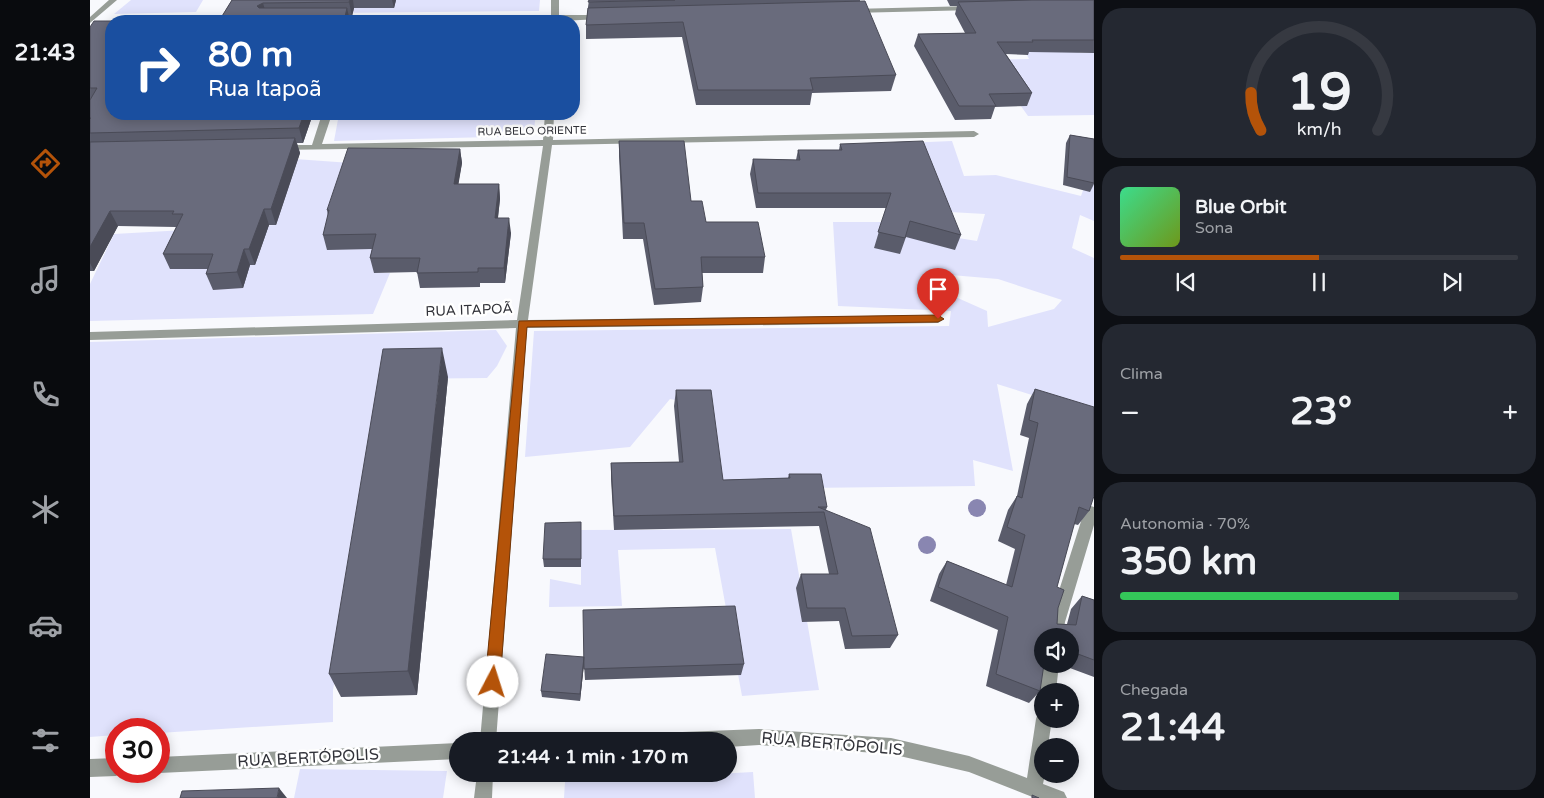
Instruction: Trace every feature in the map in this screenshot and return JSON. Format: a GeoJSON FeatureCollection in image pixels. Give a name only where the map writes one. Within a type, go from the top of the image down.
{"type":"FeatureCollection","features":[{"type":"Feature","properties":{"kind":"street"},"geometry":{"type":"LineString","coordinates":[[90,22],[113,0]]}},
{"type":"Feature","properties":{"kind":"street"},"geometry":{"type":"LineString","coordinates":[[555,0],[555,15]]}},
{"type":"Feature","properties":{"kind":"street"},"geometry":{"type":"LineString","coordinates":[[842,11],[980,8]]}},
{"type":"Feature","properties":{"kind":"street"},"geometry":{"type":"LineString","coordinates":[[580,18],[614,16]]}},
{"type":"Feature","properties":{"kind":"street"},"geometry":{"type":"LineString","coordinates":[[90,22],[104,23]]}},
{"type":"Feature","properties":{"kind":"street"},"geometry":{"type":"LineString","coordinates":[[316,147],[325,120]]}},
{"type":"Feature","properties":{"kind":"street"},"geometry":{"type":"LineString","coordinates":[[489,732],[522,324],[548,142],[549,120]]}},
{"type":"Feature","properties":{"kind":"street","name":"RUA BELO ORIENTE"},"geometry":{"type":"LineString","coordinates":[[276,148],[974,134]]}},
{"type":"Feature","properties":{"kind":"street","name":"RUA ITAPOÃ"},"geometry":{"type":"LineString","coordinates":[[90,336],[522,324],[938,319]]}},
{"type":"Feature","properties":{"kind":"street"},"geometry":{"type":"LineString","coordinates":[[1056,628],[1091,512]]}},
{"type":"Feature","properties":{"kind":"street"},"geometry":{"type":"LineString","coordinates":[[1034,788],[1043,728]]}},
{"type":"Feature","properties":{"kind":"street","name":"RUA BERTÓPOLIS"},"geometry":{"type":"LineString","coordinates":[[737,737],[759,736],[891,746],[969,764],[1058,798]]}},
{"type":"Feature","properties":{"kind":"street","name":"RUA BERTÓPOLIS"},"geometry":{"type":"LineString","coordinates":[[170,764],[449,751]]}},
{"type":"Feature","properties":{"kind":"street"},"geometry":{"type":"LineString","coordinates":[[90,768],[105,767]]}},
{"type":"Feature","properties":{"kind":"street"},"geometry":{"type":"LineString","coordinates":[[483,798],[484,782]]}},
{"type":"Feature","properties":{"kind":"shaded area"},"geometry":{"type":"Polygon","coordinates":[[[131,0],[203,0],[196,12],[114,14],[131,0]]]}},
{"type":"Feature","properties":{"kind":"shaded area"},"geometry":{"type":"Polygon","coordinates":[[[327,0],[540,0],[539,11],[322,13],[327,0]]]}},
{"type":"Feature","properties":{"kind":"shaded area"},"geometry":{"type":"Polygon","coordinates":[[[1006,12],[1080,53],[1094,53],[1094,115],[1028,116],[1005,84],[952,60],[1029,59],[1006,12]]]}},
{"type":"Feature","properties":{"kind":"shaded area"},"geometry":{"type":"Polygon","coordinates":[[[338,120],[535,120],[533,136],[334,141],[338,120]]]}},
{"type":"Feature","properties":{"kind":"shaded area"},"geometry":{"type":"Polygon","coordinates":[[[952,141],[964,176],[996,175],[1081,196],[1086,182],[1094,184],[1094,221],[1080,215],[1072,248],[1094,258],[1094,417],[1086,412],[997,384],[1013,471],[973,460],[975,486],[707,489],[709,406],[670,399],[630,447],[525,457],[534,331],[949,326],[951,311],[838,306],[833,222],[919,222],[952,237],[977,241],[985,214],[932,211],[905,143],[952,141]],[[951,275],[951,295],[987,311],[988,327],[1054,309],[1062,300],[998,279],[951,275]]]}},
{"type":"Feature","properties":{"kind":"shaded area"},"geometry":{"type":"Polygon","coordinates":[[[295,159],[351,163],[379,249],[374,273],[390,273],[373,314],[90,321],[90,284],[114,234],[276,225],[295,159]]]}},
{"type":"Feature","properties":{"kind":"shaded area"},"geometry":{"type":"Polygon","coordinates":[[[496,330],[507,346],[497,366],[487,378],[391,379],[333,690],[333,722],[170,732],[170,718],[105,718],[105,736],[90,737],[90,342],[496,330]]]}},
{"type":"Feature","properties":{"kind":"shaded area"},"geometry":{"type":"Polygon","coordinates":[[[791,529],[819,690],[742,696],[715,548],[618,550],[622,606],[549,607],[550,579],[581,585],[581,530],[791,529]]]}},
{"type":"Feature","properties":{"kind":"shaded area"},"geometry":{"type":"Polygon","coordinates":[[[300,769],[447,771],[443,798],[294,798],[300,769]]]}},
{"type":"Feature","properties":{"kind":"shaded area"},"geometry":{"type":"Polygon","coordinates":[[[753,772],[755,798],[564,798],[565,782],[737,782],[737,773],[753,772]]]}},
{"type":"Feature","properties":{"kind":"building"},"geometry":{"type":"Polygon","coordinates":[[[232,0],[350,0],[349,2],[263,3],[257,6],[259,8],[347,8],[345,15],[223,15],[232,0]]]}},
{"type":"Feature","properties":{"kind":"building"},"geometry":{"type":"Polygon","coordinates":[[[589,0],[675,0],[588,2],[589,0]]]}},
{"type":"Feature","properties":{"kind":"building"},"geometry":{"type":"Polygon","coordinates":[[[1094,0],[1094,40],[997,42],[1032,93],[989,94],[996,106],[959,106],[918,34],[976,33],[958,2],[1094,0]]]}},
{"type":"Feature","properties":{"kind":"building"},"geometry":{"type":"Polygon","coordinates":[[[865,1],[896,75],[810,78],[813,90],[698,90],[683,22],[586,25],[588,8],[865,1]]]}},
{"type":"Feature","properties":{"kind":"building"},"geometry":{"type":"Polygon","coordinates":[[[94,21],[105,21],[105,120],[302,120],[299,128],[90,133],[90,100],[97,88],[90,88],[90,27],[94,21]]]}},
{"type":"Feature","properties":{"kind":"building"},"geometry":{"type":"Polygon","coordinates":[[[1070,135],[1094,139],[1094,183],[1067,177],[1070,135]]]}},
{"type":"Feature","properties":{"kind":"building"},"geometry":{"type":"Polygon","coordinates":[[[295,138],[271,209],[264,209],[249,249],[244,249],[237,272],[206,274],[213,254],[163,254],[183,214],[172,214],[174,211],[110,211],[90,247],[90,142],[295,138]]]}},
{"type":"Feature","properties":{"kind":"building"},"geometry":{"type":"Polygon","coordinates":[[[619,141],[684,141],[691,201],[702,201],[706,222],[758,222],[765,257],[701,257],[703,287],[655,289],[644,223],[624,223],[619,141]]]}},
{"type":"Feature","properties":{"kind":"building"},"geometry":{"type":"Polygon","coordinates":[[[923,141],[961,235],[910,221],[905,238],[878,232],[891,193],[758,193],[753,159],[800,160],[798,150],[842,150],[840,144],[923,141]]]}},
{"type":"Feature","properties":{"kind":"building"},"geometry":{"type":"Polygon","coordinates":[[[348,148],[460,149],[454,184],[499,184],[495,218],[509,218],[504,268],[478,268],[478,272],[417,273],[420,258],[370,258],[376,234],[323,235],[329,210],[327,210],[348,148]]]}},
{"type":"Feature","properties":{"kind":"building"},"geometry":{"type":"Polygon","coordinates":[[[442,348],[408,671],[329,674],[383,349],[442,348]]]}},
{"type":"Feature","properties":{"kind":"building"},"geometry":{"type":"Polygon","coordinates":[[[1035,389],[1094,407],[1094,496],[1089,511],[1079,507],[1057,587],[1064,590],[1058,608],[1057,624],[1076,625],[1082,596],[1094,600],[1094,660],[1079,654],[1079,628],[1034,628],[1034,673],[1043,673],[1041,683],[1034,683],[1034,689],[996,674],[1008,617],[938,587],[947,561],[1012,587],[1025,535],[1007,527],[1017,496],[1022,498],[1038,423],[1029,420],[1035,389]]]}},
{"type":"Feature","properties":{"kind":"building"},"geometry":{"type":"Polygon","coordinates":[[[676,390],[711,390],[723,480],[790,478],[789,474],[821,474],[827,507],[818,507],[870,528],[898,635],[852,636],[845,608],[807,608],[801,574],[838,574],[824,512],[614,516],[611,463],[683,462],[676,390]]]}},
{"type":"Feature","properties":{"kind":"building"},"geometry":{"type":"Polygon","coordinates":[[[581,522],[581,559],[543,559],[545,523],[581,522]]]}},
{"type":"Feature","properties":{"kind":"building"},"geometry":{"type":"Polygon","coordinates":[[[735,606],[744,664],[584,669],[583,610],[735,606]]]}},
{"type":"Feature","properties":{"kind":"building"},"geometry":{"type":"Polygon","coordinates":[[[546,654],[584,657],[580,694],[541,691],[546,654]]]}},
{"type":"Feature","properties":{"kind":"building"},"geometry":{"type":"Polygon","coordinates":[[[279,788],[277,798],[180,798],[182,791],[279,788]]]}},
{"type":"Feature","properties":{"kind":"route"},"geometry":{"type":"LineString","coordinates":[[493,682],[522,324],[938,319]]}}]}
